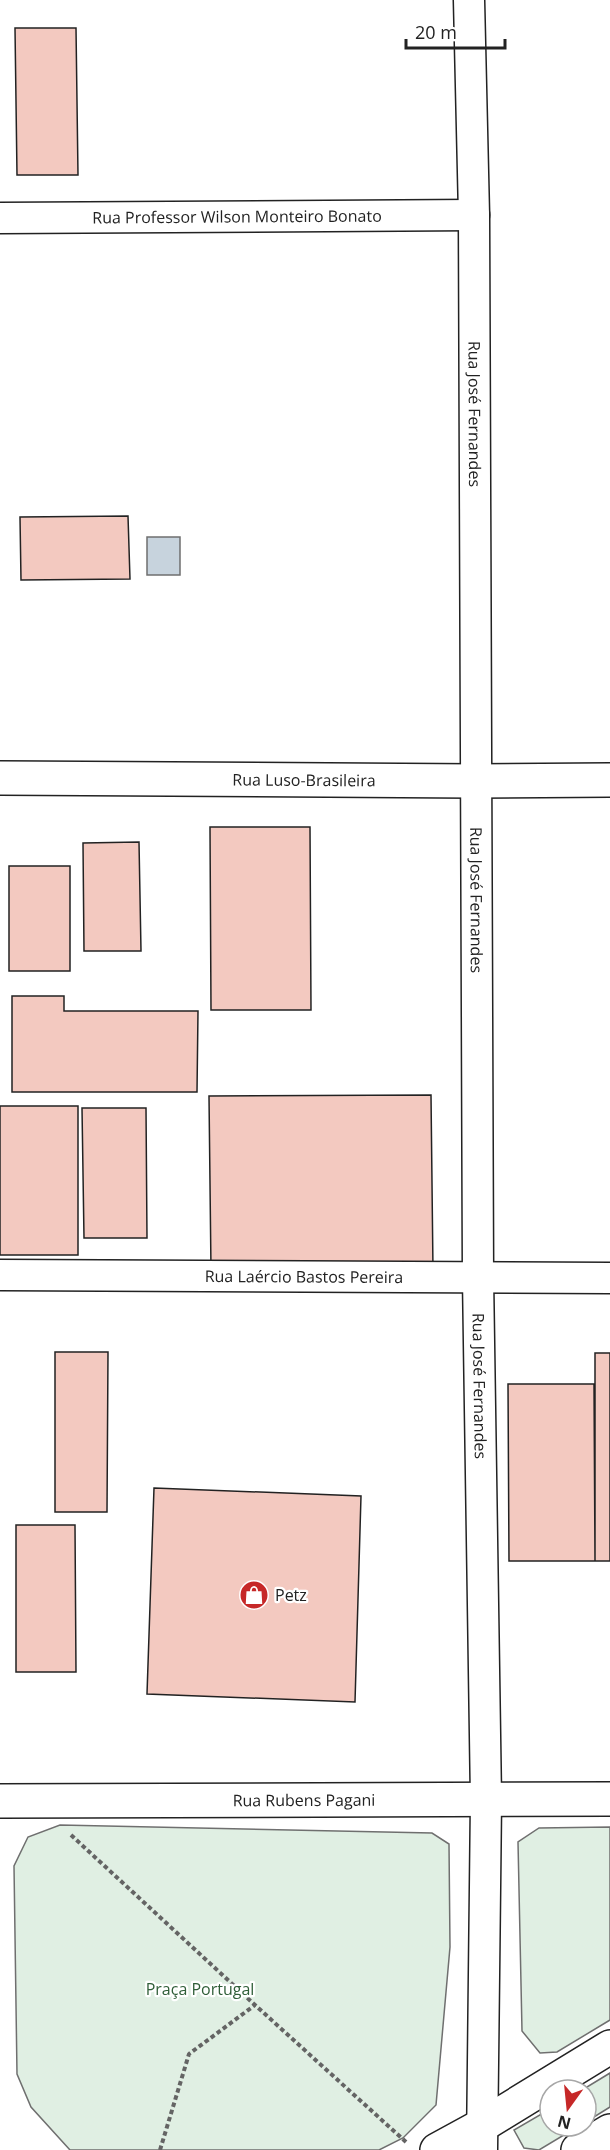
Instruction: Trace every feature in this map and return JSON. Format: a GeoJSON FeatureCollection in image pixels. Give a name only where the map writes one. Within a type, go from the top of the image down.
{"type":"FeatureCollection","features":[{"type":"Feature","properties":{"kind":"street","name":"Rua José Fernandes"},"geometry":{"type":"LineString","coordinates":[[469,0],[474,215],[478,1277],[486,1800]]}},
{"type":"Feature","properties":{"kind":"street","name":"Rua Professor Wilson Monteiro Bonato"},"geometry":{"type":"LineString","coordinates":[[0,218],[474,215]]}},
{"type":"Feature","properties":{"kind":"street","name":"Rua Luso-Brasileira"},"geometry":{"type":"LineString","coordinates":[[0,778],[475,782],[610,780]]}},
{"type":"Feature","properties":{"kind":"street","name":"Rua Laércio Bastos Pereira"},"geometry":{"type":"LineString","coordinates":[[0,1275],[610,1278]]}},
{"type":"Feature","properties":{"kind":"street","name":"Rua Rubens Pagani"},"geometry":{"type":"LineString","coordinates":[[0,1801],[610,1799]]}},
{"type":"Feature","properties":{"kind":"street"},"geometry":{"type":"LineString","coordinates":[[481,2138],[486,1800]]}},
{"type":"Feature","properties":{"kind":"street"},"geometry":{"type":"LineString","coordinates":[[437,2150],[481,2138],[610,2047]]}},
{"type":"Feature","properties":{"kind":"street"},"geometry":{"type":"LineString","coordinates":[[578,2150],[610,2131]]}},
{"type":"Feature","properties":{"kind":"path"},"geometry":{"type":"LineString","coordinates":[[69,1833],[402,2138],[411,2150]]}},
{"type":"Feature","properties":{"kind":"path"},"geometry":{"type":"LineString","coordinates":[[160,2150],[189,2054],[255,2005]]}},
{"type":"Feature","properties":{"kind":"green space","name":"Praça Portugal"},"geometry":{"type":"Polygon","coordinates":[[[60,1825],[432,1833],[449,1844],[450,1947],[436,2105],[403,2138],[379,2150],[70,2150],[31,2107],[17,2074],[14,1866],[28,1837],[60,1825]]]}},
{"type":"Feature","properties":{"kind":"green space"},"geometry":{"type":"Polygon","coordinates":[[[610,1827],[610,2020],[557,2052],[540,2053],[522,2031],[518,1842],[539,1828],[610,1827]]]}},
{"type":"Feature","properties":{"kind":"green space"},"geometry":{"type":"Polygon","coordinates":[[[610,2073],[610,2107],[598,2114],[598,2080],[610,2073]]]}},
{"type":"Feature","properties":{"kind":"green space"},"geometry":{"type":"Polygon","coordinates":[[[538,2116],[538,2138],[559,2138],[539,2150],[524,2148],[514,2130],[538,2116]]]}},
{"type":"Feature","properties":{"kind":"shaded area"},"geometry":{"type":"Polygon","coordinates":[[[147,537],[180,537],[180,575],[147,575],[147,537]]]}},
{"type":"Feature","properties":{"kind":"building"},"geometry":{"type":"Polygon","coordinates":[[[15,28],[76,28],[78,175],[17,175],[15,28]]]}},
{"type":"Feature","properties":{"kind":"building"},"geometry":{"type":"Polygon","coordinates":[[[128,516],[130,579],[21,580],[20,517],[128,516]]]}},
{"type":"Feature","properties":{"kind":"building"},"geometry":{"type":"Polygon","coordinates":[[[210,827],[310,827],[311,1010],[211,1010],[210,827]]]}},
{"type":"Feature","properties":{"kind":"building"},"geometry":{"type":"Polygon","coordinates":[[[139,842],[141,951],[84,951],[83,843],[139,842]]]}},
{"type":"Feature","properties":{"kind":"building"},"geometry":{"type":"Polygon","coordinates":[[[9,866],[70,866],[70,971],[9,971],[9,866]]]}},
{"type":"Feature","properties":{"kind":"building"},"geometry":{"type":"Polygon","coordinates":[[[12,996],[64,996],[64,1011],[198,1011],[197,1092],[12,1092],[12,996]]]}},
{"type":"Feature","properties":{"kind":"building"},"geometry":{"type":"Polygon","coordinates":[[[431,1095],[433,1270],[211,1270],[209,1096],[431,1095]]]}},
{"type":"Feature","properties":{"kind":"building"},"geometry":{"type":"Polygon","coordinates":[[[0,1106],[78,1106],[78,1255],[0,1255],[0,1106]]]}},
{"type":"Feature","properties":{"kind":"building"},"geometry":{"type":"Polygon","coordinates":[[[82,1108],[146,1108],[147,1238],[84,1238],[82,1108]]]}},
{"type":"Feature","properties":{"kind":"building"},"geometry":{"type":"Polygon","coordinates":[[[55,1352],[108,1352],[107,1512],[55,1512],[55,1352]]]}},
{"type":"Feature","properties":{"kind":"building"},"geometry":{"type":"Polygon","coordinates":[[[595,1353],[610,1353],[610,1561],[595,1561],[595,1353]]]}},
{"type":"Feature","properties":{"kind":"building"},"geometry":{"type":"Polygon","coordinates":[[[508,1384],[594,1384],[595,1561],[509,1561],[508,1384]]]}},
{"type":"Feature","properties":{"kind":"building","name":"Petz"},"geometry":{"type":"Polygon","coordinates":[[[154,1488],[361,1496],[355,1702],[147,1694],[154,1488]]]}},
{"type":"Feature","properties":{"kind":"building"},"geometry":{"type":"Polygon","coordinates":[[[16,1525],[75,1525],[76,1672],[16,1672],[16,1525]]]}},
{"type":"Feature","properties":{"kind":"place","name":"Petz"},"geometry":{"type":"Point","coordinates":[254,1595]}}]}
